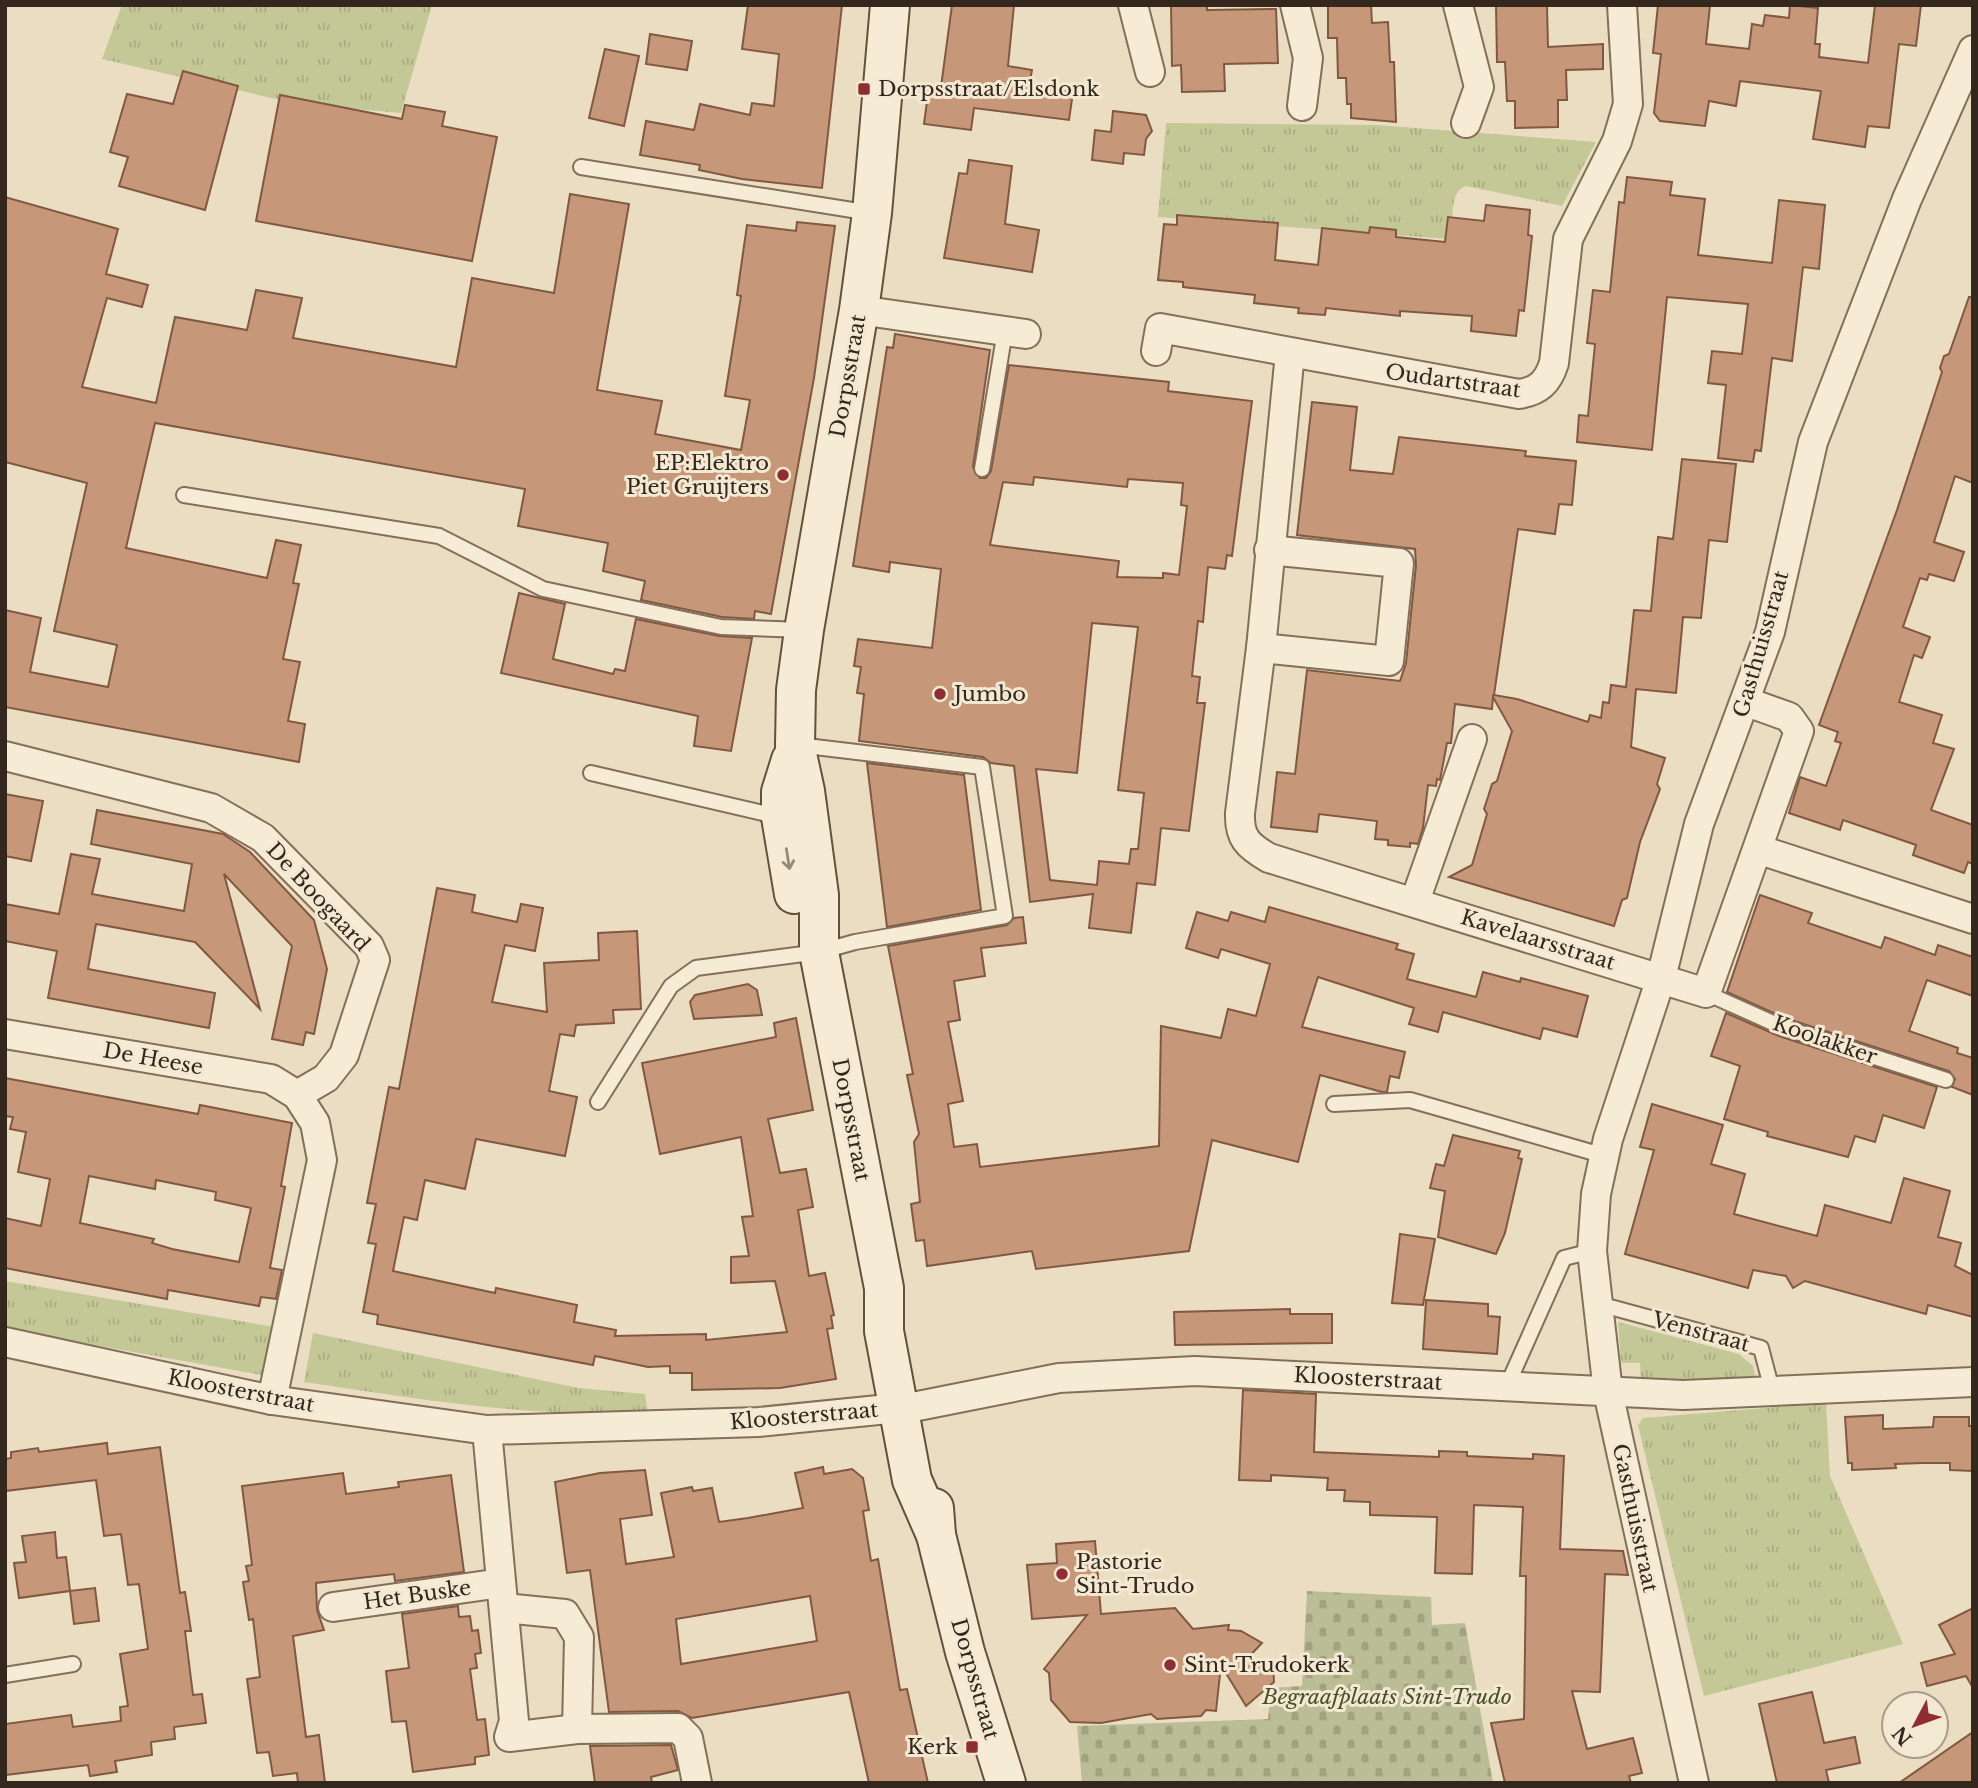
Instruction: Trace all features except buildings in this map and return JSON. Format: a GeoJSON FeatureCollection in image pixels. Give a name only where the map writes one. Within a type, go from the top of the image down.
{"type":"FeatureCollection","features":[{"type":"Feature","properties":{"kind":"street","name":"Dorpsstraat"},"geometry":{"type":"LineString","coordinates":[[890,5],[872,213],[859,310],[804,630],[796,690],[795,745],[806,791],[819,895],[818,952],[884,1288],[902,1326],[912,1480],[936,1535],[965,1652],[1006,1783]]}},
{"type":"Feature","properties":{"kind":"street"},"geometry":{"type":"LineString","coordinates":[[1133,5],[1150,72]]}},
{"type":"Feature","properties":{"kind":"street"},"geometry":{"type":"LineString","coordinates":[[1294,5],[1308,58],[1303,106]]}},
{"type":"Feature","properties":{"kind":"street"},"geometry":{"type":"LineString","coordinates":[[1458,5],[1479,87],[1466,123]]}},
{"type":"Feature","properties":{"kind":"street","name":"Oudartstraat"},"geometry":{"type":"LineString","coordinates":[[1156,351],[1160,328],[1519,394],[1532,392],[1542,386],[1550,377],[1554,363],[1568,239],[1617,141],[1628,104],[1622,5]]}},
{"type":"Feature","properties":{"kind":"street","name":"Gasthuisstraat"},"geometry":{"type":"LineString","coordinates":[[1694,1783],[1608,1392],[1600,1304],[1591,1251],[1596,1194],[1605,1156],[1661,978],[1699,824],[1770,632],[1813,442],[1907,199],[1973,50]]}},
{"type":"Feature","properties":{"kind":"street"},"geometry":{"type":"LineString","coordinates":[[859,310],[1015,333]]}},
{"type":"Feature","properties":{"kind":"street","name":"Kavelaarsstraat"},"geometry":{"type":"LineString","coordinates":[[1290,353],[1261,648],[1240,813],[1239,830],[1244,841],[1269,858],[1661,978]]}},
{"type":"Feature","properties":{"kind":"street"},"geometry":{"type":"LineString","coordinates":[[1261,648],[1389,661],[1399,563],[1269,550]]}},
{"type":"Feature","properties":{"kind":"street"},"geometry":{"type":"LineString","coordinates":[[1706,993],[1760,849],[1799,731],[1790,717],[1746,702]]}},
{"type":"Feature","properties":{"kind":"street"},"geometry":{"type":"LineString","coordinates":[[1415,901],[1472,739]]}},
{"type":"Feature","properties":{"kind":"street","name":"Dorpsstraat"},"geometry":{"type":"LineString","coordinates":[[795,745],[781,792],[781,817],[795,901],[818,952]]}},
{"type":"Feature","properties":{"kind":"street","name":"De Boogaard"},"geometry":{"type":"LineString","coordinates":[[5,756],[211,808],[263,838],[369,946],[375,960],[344,1055],[326,1078],[297,1095]]}},
{"type":"Feature","properties":{"kind":"street"},"geometry":{"type":"LineString","coordinates":[[1760,849],[1973,919]]}},
{"type":"Feature","properties":{"kind":"street","name":"Koolakker"},"geometry":{"type":"LineString","coordinates":[[1661,978],[1706,993]]}},
{"type":"Feature","properties":{"kind":"street","name":"De Heese"},"geometry":{"type":"LineString","coordinates":[[5,1034],[271,1079],[297,1095]]}},
{"type":"Feature","properties":{"kind":"street"},"geometry":{"type":"LineString","coordinates":[[272,1400],[322,1160],[315,1123],[297,1095]]}},
{"type":"Feature","properties":{"kind":"street","name":"Kloosterstraat"},"geometry":{"type":"LineString","coordinates":[[5,1342],[272,1400],[487,1430],[759,1422],[908,1407],[1059,1378],[1195,1371],[1608,1392]]}},
{"type":"Feature","properties":{"kind":"street"},"geometry":{"type":"LineString","coordinates":[[1608,1392],[1683,1395],[1973,1382]]}},
{"type":"Feature","properties":{"kind":"street","name":"Het Buske"},"geometry":{"type":"LineString","coordinates":[[487,1430],[514,1721],[509,1737],[577,1729],[678,1728],[688,1738],[697,1783]]}},
{"type":"Feature","properties":{"kind":"street","name":"Het Buske"},"geometry":{"type":"LineString","coordinates":[[333,1607],[502,1596],[565,1614],[579,1637],[577,1729]]}},
{"type":"Feature","properties":{"kind":"lane"},"geometry":{"type":"LineString","coordinates":[[581,167],[872,213]]}},
{"type":"Feature","properties":{"kind":"lane"},"geometry":{"type":"LineString","coordinates":[[982,469],[1015,333]]}},
{"type":"Feature","properties":{"kind":"lane"},"geometry":{"type":"LineString","coordinates":[[184,495],[439,536],[543,589],[556,592],[721,627],[804,630]]}},
{"type":"Feature","properties":{"kind":"lane"},"geometry":{"type":"LineString","coordinates":[[598,1102],[671,986],[696,968],[818,952],[855,942],[1005,916],[982,767],[795,745]]}},
{"type":"Feature","properties":{"kind":"lane"},"geometry":{"type":"LineString","coordinates":[[591,773],[781,817]]}},
{"type":"Feature","properties":{"kind":"lane","name":"Koolakker"},"geometry":{"type":"LineString","coordinates":[[1706,993],[1782,1027],[1946,1080]]}},
{"type":"Feature","properties":{"kind":"lane"},"geometry":{"type":"LineString","coordinates":[[1334,1104],[1410,1100],[1605,1156]]}},
{"type":"Feature","properties":{"kind":"lane"},"geometry":{"type":"LineString","coordinates":[[1507,1386],[1564,1258],[1591,1251]]}},
{"type":"Feature","properties":{"kind":"lane","name":"Venstraat"},"geometry":{"type":"LineString","coordinates":[[1600,1304],[1761,1348],[1772,1390]]}},
{"type":"Feature","properties":{"kind":"lane"},"geometry":{"type":"LineString","coordinates":[[5,1675],[73,1664]]}},
{"type":"Feature","properties":{"kind":"green space"},"geometry":{"type":"Polygon","coordinates":[[[122,5],[432,5],[401,113],[298,104],[102,59],[122,5]]]}},
{"type":"Feature","properties":{"kind":"green space"},"geometry":{"type":"Polygon","coordinates":[[[1166,123],[1376,125],[1596,142],[1562,206],[1466,186],[1454,200],[1452,235],[1448,239],[1158,217],[1166,123]]]}},
{"type":"Feature","properties":{"kind":"green space"},"geometry":{"type":"Polygon","coordinates":[[[5,1281],[281,1328],[272,1377],[5,1329],[5,1281]]]}},
{"type":"Feature","properties":{"kind":"green space"},"geometry":{"type":"Polygon","coordinates":[[[1618,1322],[1739,1354],[1753,1366],[1756,1382],[1670,1386],[1670,1378],[1641,1380],[1640,1363],[1621,1363],[1618,1322]]]}},
{"type":"Feature","properties":{"kind":"green space"},"geometry":{"type":"Polygon","coordinates":[[[313,1333],[579,1388],[645,1394],[648,1413],[518,1410],[432,1401],[304,1382],[313,1333]]]}},
{"type":"Feature","properties":{"kind":"green space"},"geometry":{"type":"Polygon","coordinates":[[[1826,1403],[1830,1476],[1903,1644],[1704,1696],[1638,1425],[1643,1418],[1826,1403]]]}},
{"type":"Feature","properties":{"kind":"green space","name":"Begraafplaats Sint-Trudo"},"geometry":{"type":"Polygon","coordinates":[[[1307,1591],[1431,1597],[1432,1625],[1465,1623],[1493,1783],[1082,1783],[1077,1726],[1268,1719],[1271,1688],[1302,1686],[1307,1591]]]}},
{"type":"Feature","properties":{"kind":"place","name":"Dorpsstraat/Elsdonk"},"geometry":{"type":"Point","coordinates":[864,89]}},
{"type":"Feature","properties":{"kind":"place","name":"EP:Elektro Piet Gruijters"},"geometry":{"type":"Point","coordinates":[783,475]}},
{"type":"Feature","properties":{"kind":"place","name":"Jumbo"},"geometry":{"type":"Point","coordinates":[940,694]}},
{"type":"Feature","properties":{"kind":"place","name":"Pastorie Sint-Trudo"},"geometry":{"type":"Point","coordinates":[1062,1574]}},
{"type":"Feature","properties":{"kind":"place","name":"Sint-Trudokerk"},"geometry":{"type":"Point","coordinates":[1170,1665]}},
{"type":"Feature","properties":{"kind":"place","name":"Kerk"},"geometry":{"type":"Point","coordinates":[972,1747]}}]}
